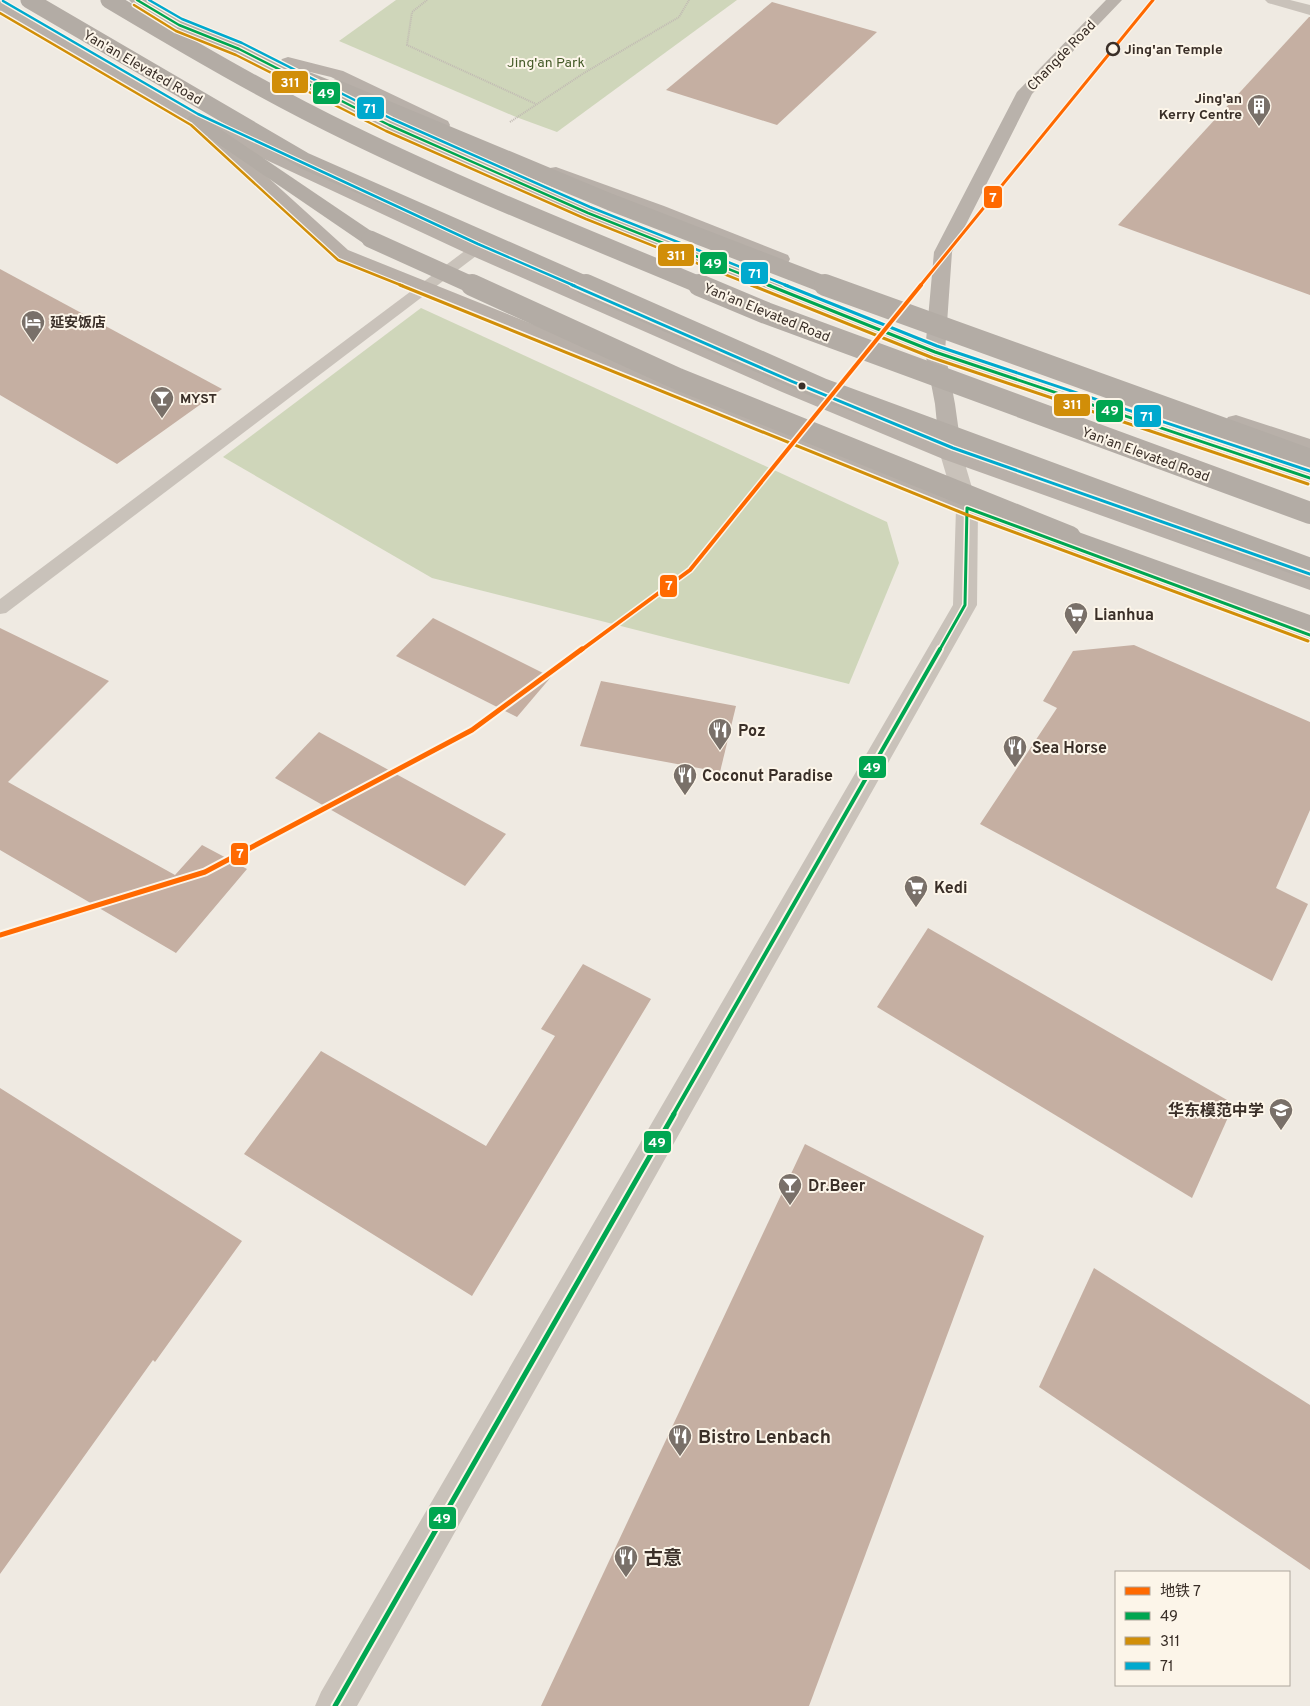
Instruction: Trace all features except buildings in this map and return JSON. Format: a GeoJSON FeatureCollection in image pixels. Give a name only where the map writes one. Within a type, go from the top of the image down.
{"type":"FeatureCollection","features":[{"type":"Feature","properties":{"kind":"highway","name":"Yan'an Elevated Road"},"geometry":{"type":"LineString","coordinates":[[28,0],[305,161],[822,389],[1310,569]]}},
{"type":"Feature","properties":{"kind":"highway","name":"Yan'an Elevated Road"},"geometry":{"type":"LineString","coordinates":[[109,0],[200,54],[350,134],[493,199],[766,312],[1310,513]]}},
{"type":"Feature","properties":{"kind":"highway"},"geometry":{"type":"LineString","coordinates":[[238,49],[610,202],[886,309],[1310,460]]}},
{"type":"Feature","properties":{"kind":"highway"},"geometry":{"type":"LineString","coordinates":[[195,120],[370,239],[678,379],[1070,537],[1310,625]]}},
{"type":"Feature","properties":{"kind":"main road"},"geometry":{"type":"LineString","coordinates":[[137,0],[179,25],[238,49],[389,125],[588,213],[935,352],[1310,478]]}},
{"type":"Feature","properties":{"kind":"main road","name":"Changde Road"},"geometry":{"type":"LineString","coordinates":[[951,454],[945,404],[935,352],[943,252],[1025,92],[1114,0]]}},
{"type":"Feature","properties":{"kind":"main road"},"geometry":{"type":"LineString","coordinates":[[0,6],[195,120],[475,250],[789,387],[951,454],[1310,581]]}},
{"type":"Feature","properties":{"kind":"main road"},"geometry":{"type":"LineString","coordinates":[[238,49],[337,74],[478,143],[658,210],[937,322],[1310,447]]}},
{"type":"Feature","properties":{"kind":"main road"},"geometry":{"type":"LineString","coordinates":[[195,120],[341,254],[967,508],[1310,636]]}},
{"type":"Feature","properties":{"kind":"street"},"geometry":{"type":"LineString","coordinates":[[1273,0],[1310,10]]}},
{"type":"Feature","properties":{"kind":"street"},"geometry":{"type":"LineString","coordinates":[[335,1706],[965,605],[967,508],[951,454]]}},
{"type":"Feature","properties":{"kind":"lane"},"geometry":{"type":"LineString","coordinates":[[0,608],[475,250]]}},
{"type":"Feature","properties":{"kind":"path"},"geometry":{"type":"LineString","coordinates":[[427,0],[412,12],[407,45],[536,104]]}},
{"type":"Feature","properties":{"kind":"path"},"geometry":{"type":"LineString","coordinates":[[478,143],[584,73],[679,17],[689,0]]}},
{"type":"Feature","properties":{"kind":"green space","name":"Jing'an Park"},"geometry":{"type":"Polygon","coordinates":[[[396,0],[737,0],[557,132],[516,117],[339,41],[396,0]]]}},
{"type":"Feature","properties":{"kind":"green space"},"geometry":{"type":"Polygon","coordinates":[[[421,308],[887,522],[899,563],[849,684],[432,578],[223,457],[421,308]]]}},
{"type":"Feature","properties":{"kind":"metro line","name":"7"},"geometry":{"type":"LineString","coordinates":[[0,935],[205,872],[472,730],[690,570],[1153,0]]}},
{"type":"Feature","properties":{"kind":"transit line","name":"49"},"geometry":{"type":"LineString","coordinates":[[137,0],[179,25],[239,49],[389,125],[588,213],[935,352],[1310,478]]}},
{"type":"Feature","properties":{"kind":"transit line","name":"71"},"geometry":{"type":"LineString","coordinates":[[149,0],[182,19],[242,43],[392,119],[590,207],[937,346],[1310,471]]}},
{"type":"Feature","properties":{"kind":"transit line","name":"71"},"geometry":{"type":"LineString","coordinates":[[3,1],[198,114],[478,244],[791,381],[953,448],[1310,574]]}},
{"type":"Feature","properties":{"kind":"transit line","name":"311"},"geometry":{"type":"LineString","coordinates":[[134,5],[176,31],[236,55],[386,131],[586,219],[933,358],[1308,484]]}},
{"type":"Feature","properties":{"kind":"transit line","name":"311"},"geometry":{"type":"LineString","coordinates":[[0,13],[191,125],[338,260],[965,514],[1308,641]]}},
{"type":"Feature","properties":{"kind":"transit line","name":"49"},"geometry":{"type":"LineString","coordinates":[[335,1706],[965,605],[967,508],[1310,635]]}},
{"type":"Feature","properties":{"kind":"place","name":"Jing'an Temple"},"geometry":{"type":"Point","coordinates":[1113,49]}},
{"type":"Feature","properties":{"kind":"place","name":"Jing'an Kerry Centre"},"geometry":{"type":"Point","coordinates":[1259,127]}},
{"type":"Feature","properties":{"kind":"place","name":"延安饭店"},"geometry":{"type":"Point","coordinates":[33,343]}},
{"type":"Feature","properties":{"kind":"place","name":"MYST"},"geometry":{"type":"Point","coordinates":[162,419]}},
{"type":"Feature","properties":{"kind":"place","name":"Lianhua"},"geometry":{"type":"Point","coordinates":[1076,635]}},
{"type":"Feature","properties":{"kind":"place","name":"Poz"},"geometry":{"type":"Point","coordinates":[720,751]}},
{"type":"Feature","properties":{"kind":"place","name":"Sea Horse"},"geometry":{"type":"Point","coordinates":[1015,768]}},
{"type":"Feature","properties":{"kind":"place","name":"Coconut Paradise"},"geometry":{"type":"Point","coordinates":[685,796]}},
{"type":"Feature","properties":{"kind":"place","name":"Kedi"},"geometry":{"type":"Point","coordinates":[916,908]}},
{"type":"Feature","properties":{"kind":"place","name":"华东模范中学"},"geometry":{"type":"Point","coordinates":[1281,1131]}},
{"type":"Feature","properties":{"kind":"place","name":"Dr.Beer"},"geometry":{"type":"Point","coordinates":[790,1206]}},
{"type":"Feature","properties":{"kind":"place","name":"Bistro Lenbach"},"geometry":{"type":"Point","coordinates":[680,1457]}},
{"type":"Feature","properties":{"kind":"place","name":"古意"},"geometry":{"type":"Point","coordinates":[626,1578]}}]}
